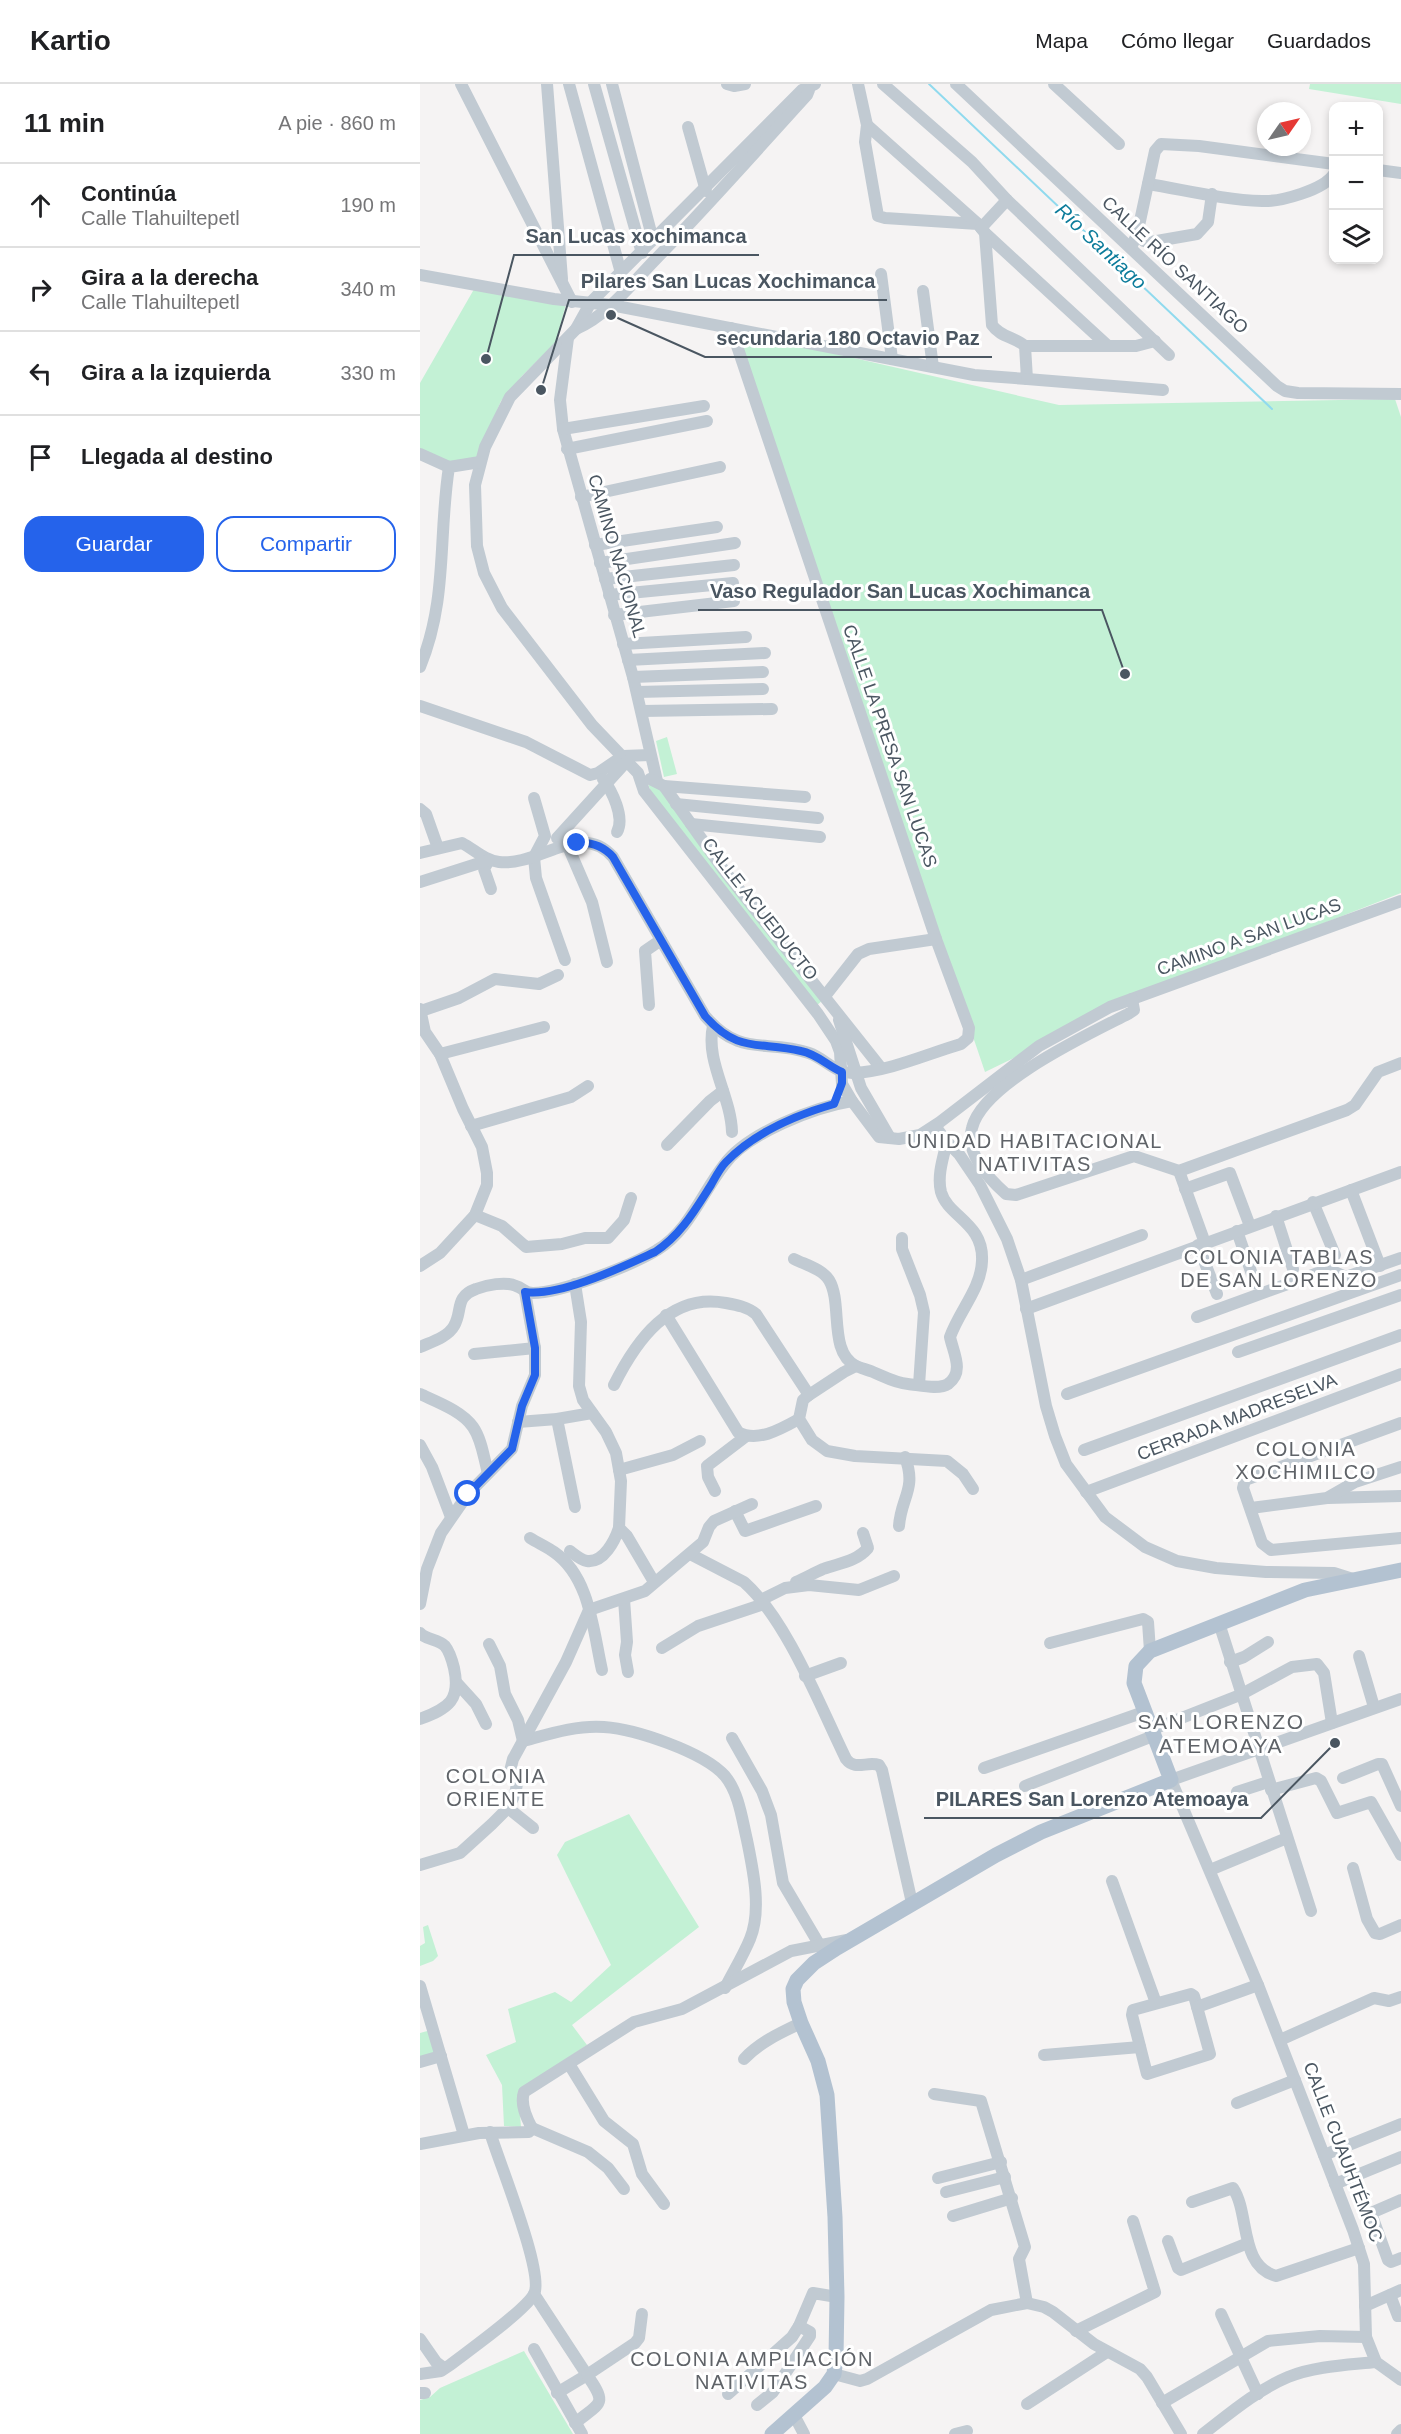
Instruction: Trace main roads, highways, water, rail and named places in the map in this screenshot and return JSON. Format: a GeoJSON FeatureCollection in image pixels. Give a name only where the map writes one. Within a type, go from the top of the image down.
{"type":"FeatureCollection","features":[{"type":"Feature","properties":{"kind":"main road","name":"CALLE CUAUHTÉMOC"},"geometry":{"type":"LineString","coordinates":[[772,2434],[825,2387],[834,2374],[836,2357],[837,2297],[827,2095],[818,2061],[794,2002],[793,1989],[797,1980],[814,1963],[852,1939],[1041,1832],[1171,1780],[1135,1690],[1133,1676],[1138,1662],[1150,1651],[1305,1590],[1401,1570]]}},
{"type":"Feature","properties":{"kind":"waterway","name":"Río Santiago"},"geometry":{"type":"LineString","coordinates":[[929,84],[1272,409]]}},
{"type":"Feature","properties":{"kind":"place","name":"secundaria 180 Octavio Paz"},"geometry":{"type":"Point","coordinates":[611,315]}},
{"type":"Feature","properties":{"kind":"place","name":"San Lucas xochimanca"},"geometry":{"type":"Point","coordinates":[486,359]}},
{"type":"Feature","properties":{"kind":"place","name":"Pilares San Lucas Xochimanca"},"geometry":{"type":"Point","coordinates":[541,390]}},
{"type":"Feature","properties":{"kind":"place","name":"Vaso Regulador San Lucas Xochimanca"},"geometry":{"type":"Point","coordinates":[1125,674]}},
{"type":"Feature","properties":{"kind":"place","name":"PILARES San Lorenzo Atemoaya"},"geometry":{"type":"Point","coordinates":[1335,1743]}},
{"type":"Feature","properties":{"kind":"district","name":"UNIDAD HABITACIONAL NATIVITAS"},"geometry":{"type":"Point","coordinates":[1035,1152]}},
{"type":"Feature","properties":{"kind":"district","name":"COLONIA TABLAS DE SAN LORENZO"},"geometry":{"type":"Point","coordinates":[1279,1268]}},
{"type":"Feature","properties":{"kind":"district","name":"COLONIA XOCHIMILCO"},"geometry":{"type":"Point","coordinates":[1306,1460]}},
{"type":"Feature","properties":{"kind":"district","name":"SAN LORENZO ATEMOAYA"},"geometry":{"type":"Point","coordinates":[1221,1734]}},
{"type":"Feature","properties":{"kind":"district","name":"COLONIA ORIENTE"},"geometry":{"type":"Point","coordinates":[496,1788]}},
{"type":"Feature","properties":{"kind":"district","name":"COLONIA AMPLIACIÓN NATIVITAS"},"geometry":{"type":"Point","coordinates":[752,2370]}}]}
